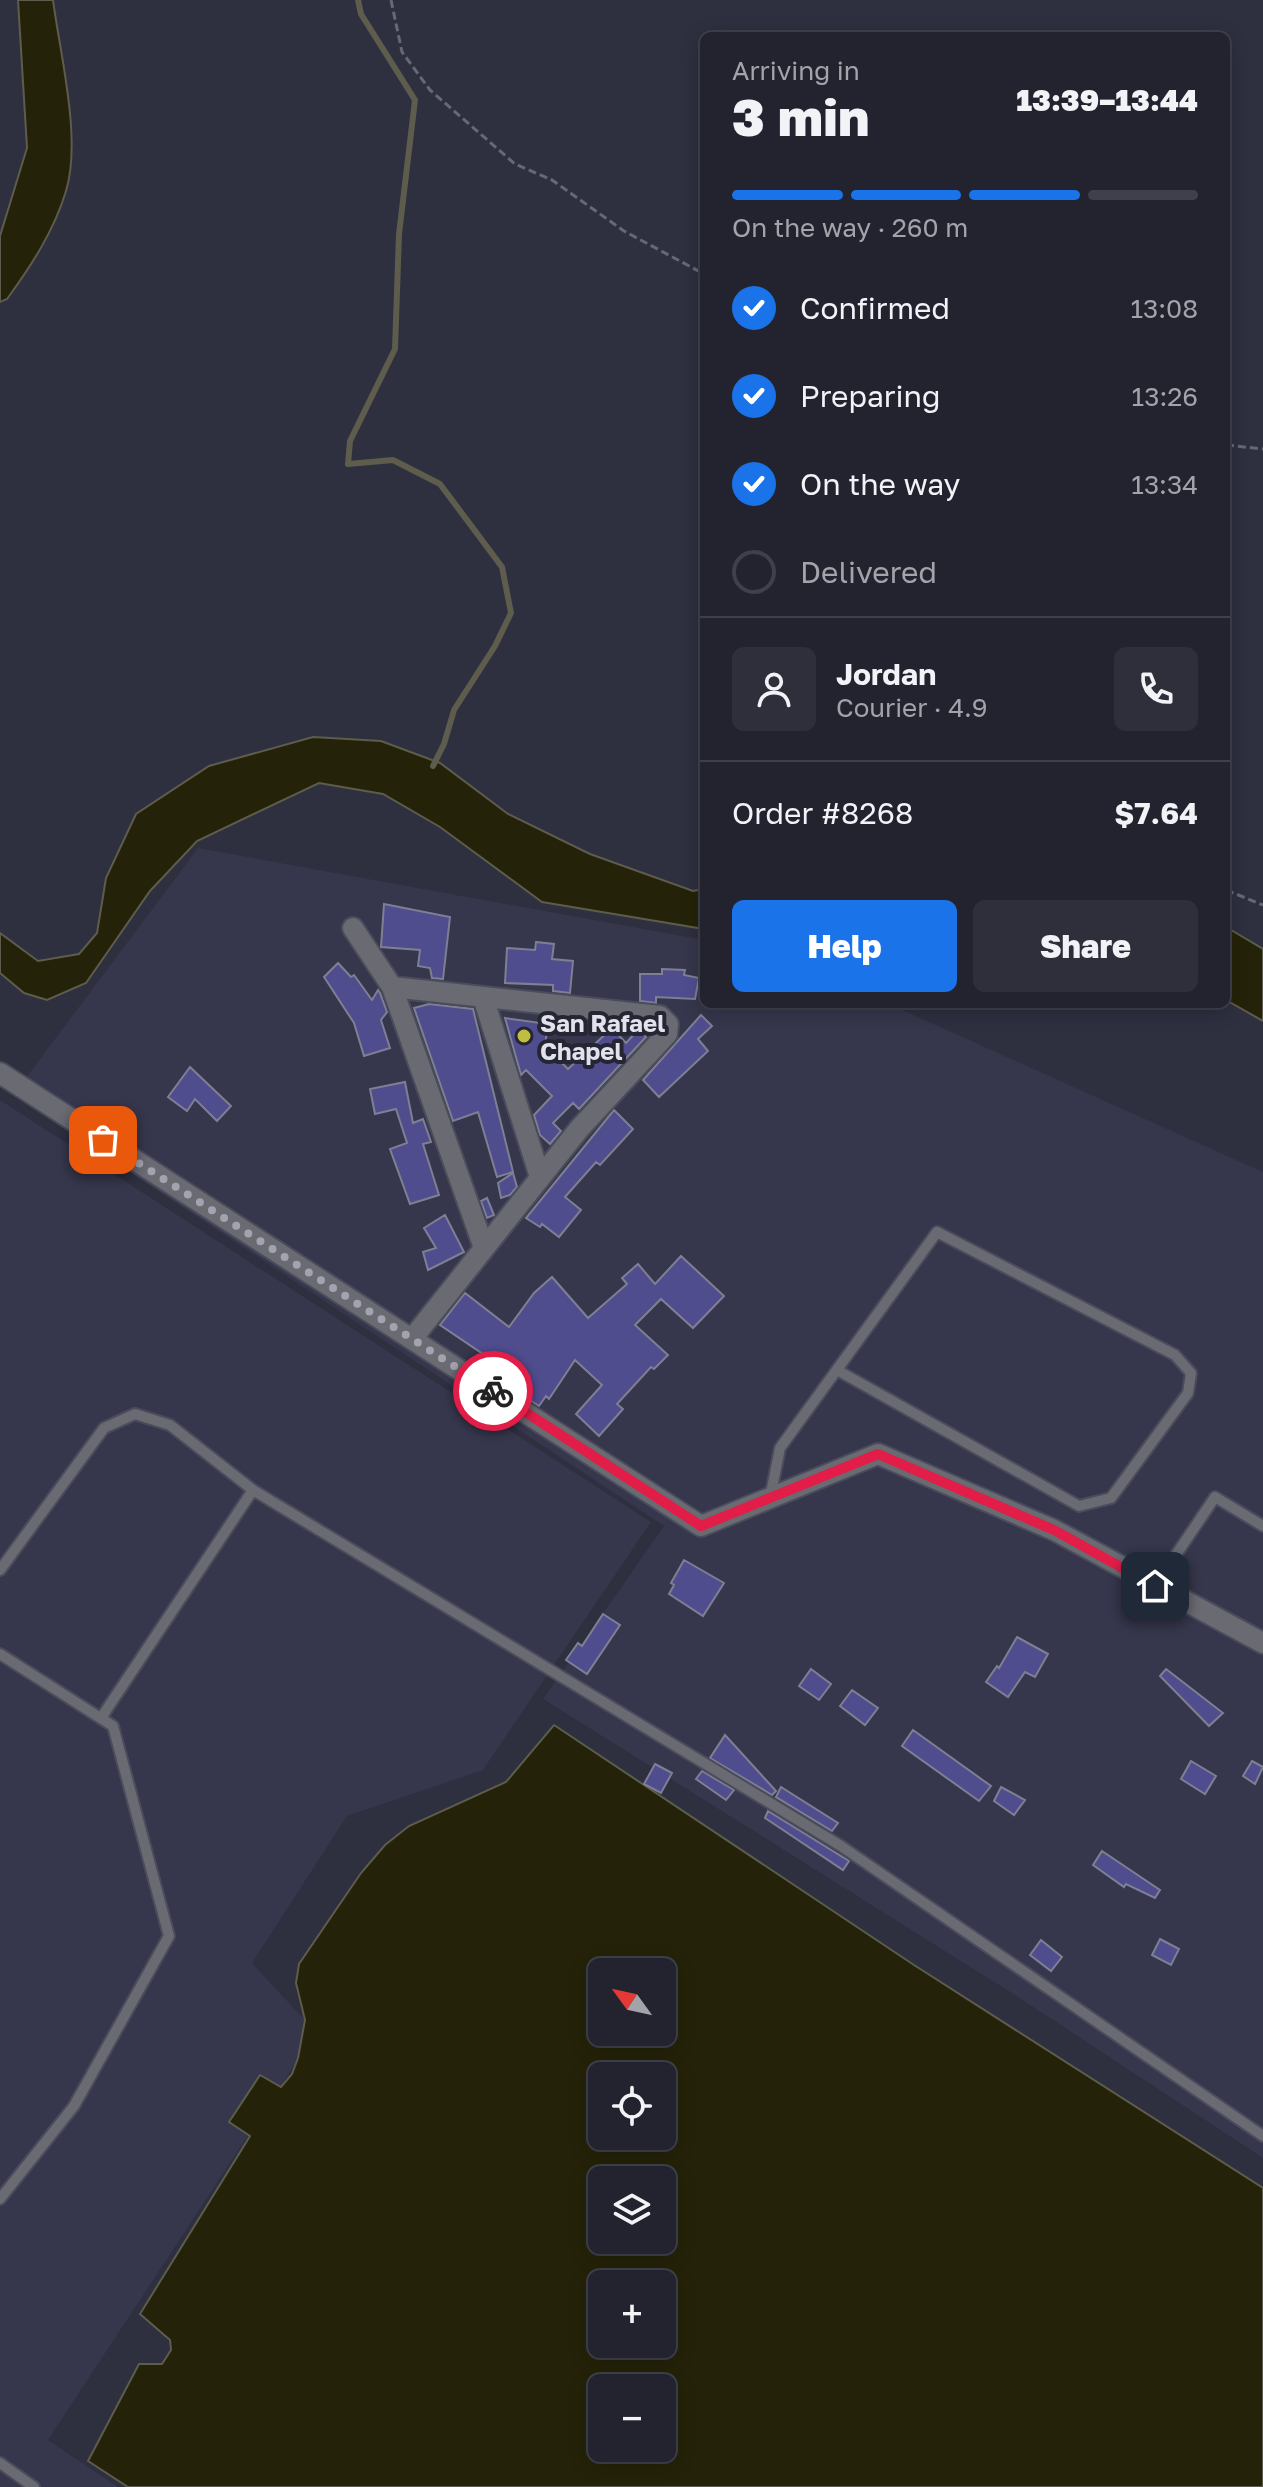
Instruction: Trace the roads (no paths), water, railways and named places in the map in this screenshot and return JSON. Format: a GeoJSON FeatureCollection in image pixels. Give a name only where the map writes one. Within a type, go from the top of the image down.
{"type":"FeatureCollection","features":[{"type":"Feature","properties":{"kind":"street"},"geometry":{"type":"LineString","coordinates":[[353,928],[392,987],[484,1248]]}},
{"type":"Feature","properties":{"kind":"street"},"geometry":{"type":"LineString","coordinates":[[392,987],[660,1016],[668,1024],[667,1034],[579,1129],[412,1339]]}},
{"type":"Feature","properties":{"kind":"street"},"geometry":{"type":"LineString","coordinates":[[483,997],[540,1177]]}},
{"type":"Feature","properties":{"kind":"street"},"geometry":{"type":"LineString","coordinates":[[0,1073],[701,1526],[878,1454],[1054,1530],[1263,1643]]}},
{"type":"Feature","properties":{"kind":"lane"},"geometry":{"type":"LineString","coordinates":[[770,1498],[780,1448],[937,1232],[1175,1355],[1191,1373],[1188,1393],[1111,1498],[1079,1506],[837,1370]]}},
{"type":"Feature","properties":{"kind":"lane"},"geometry":{"type":"LineString","coordinates":[[0,1570],[104,1428],[135,1414],[170,1425],[253,1490],[841,1846],[1263,2136]]}},
{"type":"Feature","properties":{"kind":"lane"},"geometry":{"type":"LineString","coordinates":[[101,1718],[253,1490]]}},
{"type":"Feature","properties":{"kind":"lane"},"geometry":{"type":"LineString","coordinates":[[1155,1586],[1215,1497],[1263,1526]]}},
{"type":"Feature","properties":{"kind":"lane"},"geometry":{"type":"LineString","coordinates":[[0,1654],[113,1726],[169,1936],[74,2106],[0,2199]]}},
{"type":"Feature","properties":{"kind":"lane"},"geometry":{"type":"LineString","coordinates":[[0,2463],[34,2487]]}},
{"type":"Feature","properties":{"kind":"waterway"},"geometry":{"type":"LineString","coordinates":[[358,0],[361,14],[415,100],[399,234],[395,349],[350,441],[348,464],[393,460],[440,484],[502,567],[511,613],[495,646],[454,710],[444,744],[433,766]]}},
{"type":"Feature","properties":{"kind":"place","name":"San Rafael Chapel"},"geometry":{"type":"Point","coordinates":[524,1036]}}]}
